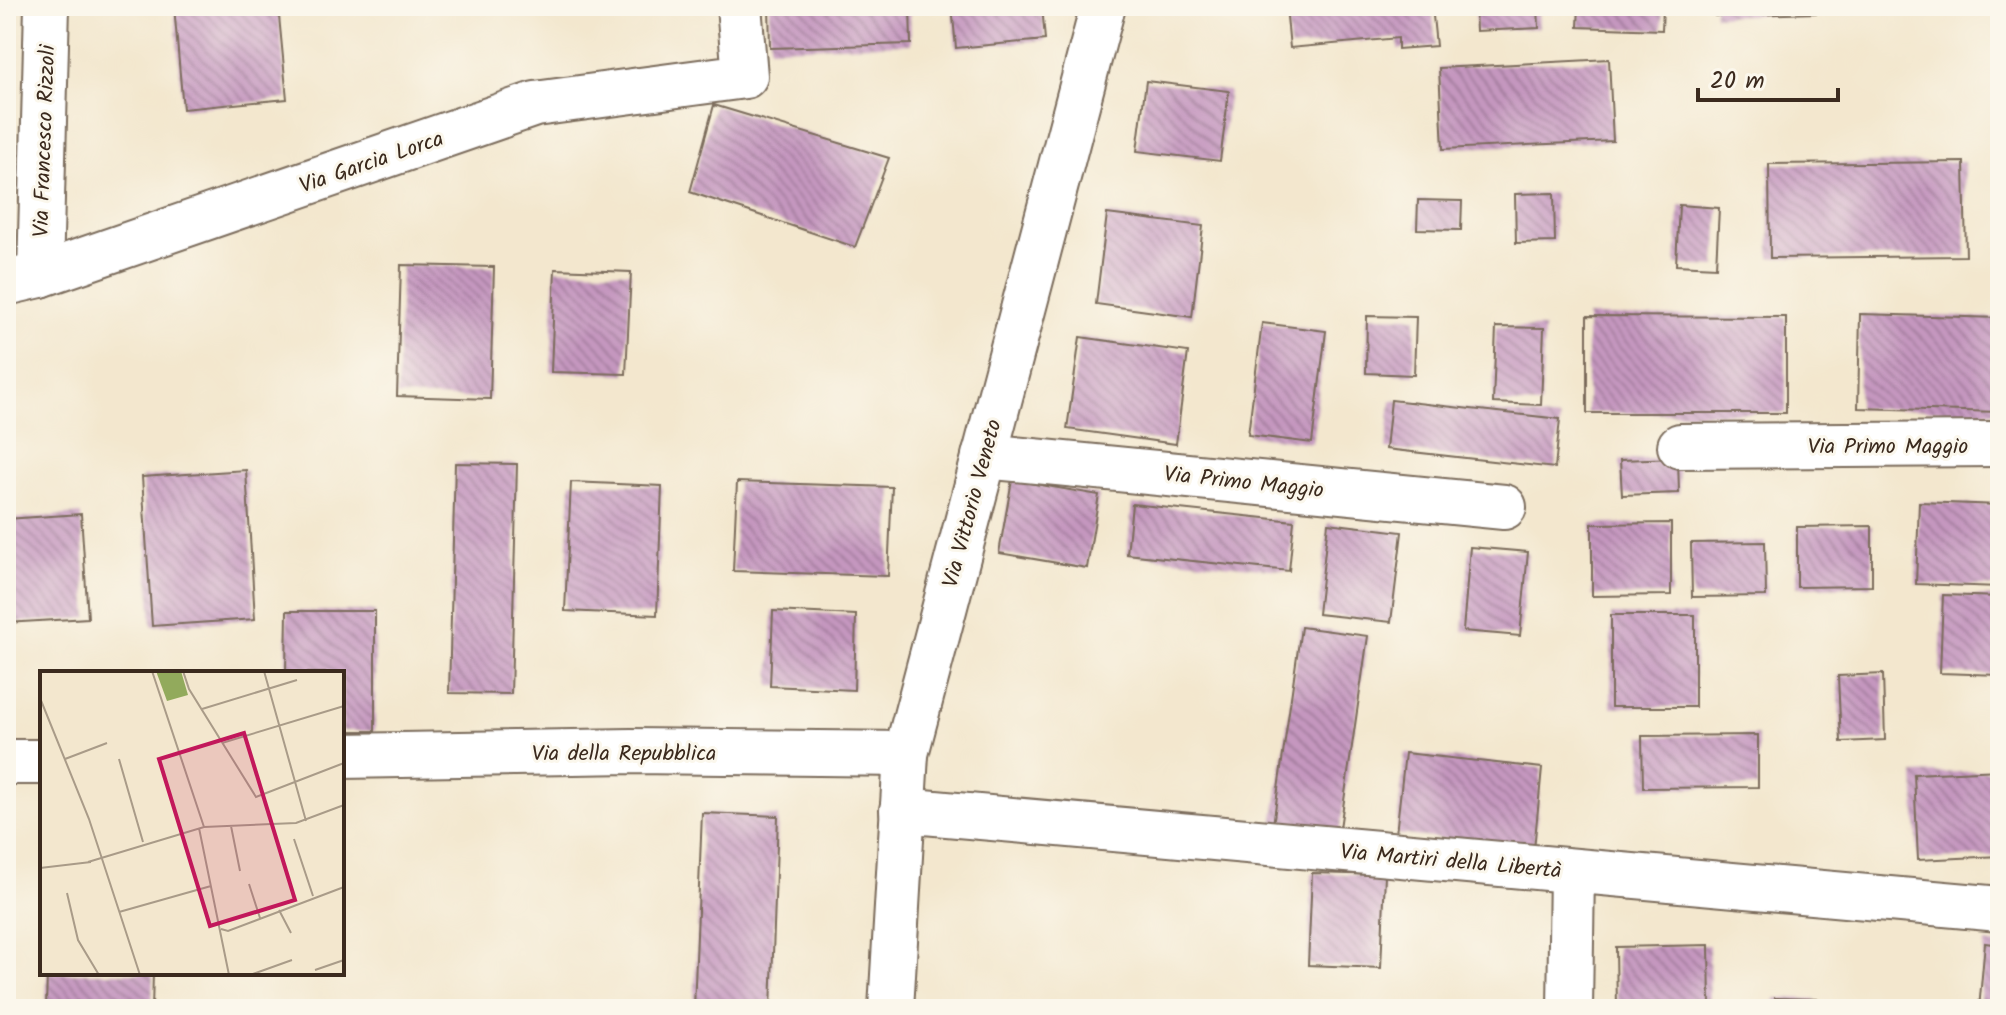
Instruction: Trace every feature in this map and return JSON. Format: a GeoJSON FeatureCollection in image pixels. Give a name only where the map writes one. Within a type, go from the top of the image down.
{"type":"FeatureCollection","features":[{"type":"Feature","properties":{"kind":"street","name":"Via Francesco Rizzoli"},"geometry":{"type":"LineString","coordinates":[[23,279],[47,6]]}},
{"type":"Feature","properties":{"kind":"street","name":"Via Garcia Lorca"},"geometry":{"type":"LineString","coordinates":[[23,279],[535,104],[745,76],[739,6]]}},
{"type":"Feature","properties":{"kind":"street","name":"Via Vittorio Veneto"},"geometry":{"type":"LineString","coordinates":[[891,1009],[906,754],[1103,6]]}},
{"type":"Feature","properties":{"kind":"street","name":"Via Primo Maggio"},"geometry":{"type":"LineString","coordinates":[[1680,446],[2000,444]]}},
{"type":"Feature","properties":{"kind":"street","name":"Via Primo Maggio"},"geometry":{"type":"LineString","coordinates":[[984,456],[1504,507]]}},
{"type":"Feature","properties":{"kind":"street","name":"Via della Repubblica"},"geometry":{"type":"LineString","coordinates":[[344,756],[631,751],[906,754]]}},
{"type":"Feature","properties":{"kind":"street"},"geometry":{"type":"LineString","coordinates":[[6,762],[40,762]]}},
{"type":"Feature","properties":{"kind":"street","name":"Via Martiri della Libertà"},"geometry":{"type":"LineString","coordinates":[[902,810],[2000,909]]}},
{"type":"Feature","properties":{"kind":"street"},"geometry":{"type":"LineString","coordinates":[[1570,1009],[1572,871]]}},
{"type":"Feature","properties":{"kind":"building"},"geometry":{"type":"Polygon","coordinates":[[[174,6],[278,6],[287,99],[183,109],[174,6]]]}},
{"type":"Feature","properties":{"kind":"building"},"geometry":{"type":"Polygon","coordinates":[[[769,6],[910,6],[911,44],[770,48],[769,6]]]}},
{"type":"Feature","properties":{"kind":"building"},"geometry":{"type":"Polygon","coordinates":[[[952,6],[1042,6],[1045,40],[956,48],[952,6]]]}},
{"type":"Feature","properties":{"kind":"building"},"geometry":{"type":"Polygon","coordinates":[[[1286,6],[1432,6],[1436,46],[1398,49],[1398,38],[1290,48],[1286,6]]]}},
{"type":"Feature","properties":{"kind":"building"},"geometry":{"type":"Polygon","coordinates":[[[1475,6],[1538,6],[1539,28],[1476,31],[1475,6]]]}},
{"type":"Feature","properties":{"kind":"building"},"geometry":{"type":"Polygon","coordinates":[[[1579,6],[1663,6],[1662,30],[1578,27],[1579,6]]]}},
{"type":"Feature","properties":{"kind":"building"},"geometry":{"type":"Polygon","coordinates":[[[1714,6],[1816,6],[1816,13],[1715,16],[1714,6]]]}},
{"type":"Feature","properties":{"kind":"building"},"geometry":{"type":"Polygon","coordinates":[[[1609,59],[1613,141],[1443,149],[1439,68],[1609,59]]]}},
{"type":"Feature","properties":{"kind":"building"},"geometry":{"type":"Polygon","coordinates":[[[1146,81],[1229,91],[1220,161],[1137,151],[1146,81]]]}},
{"type":"Feature","properties":{"kind":"building"},"geometry":{"type":"Polygon","coordinates":[[[714,105],[889,158],[855,247],[690,192],[714,105]]]}},
{"type":"Feature","properties":{"kind":"building"},"geometry":{"type":"Polygon","coordinates":[[[1964,162],[1966,256],[1770,258],[1769,164],[1964,162]]]}},
{"type":"Feature","properties":{"kind":"building"},"geometry":{"type":"Polygon","coordinates":[[[1554,193],[1555,242],[1516,243],[1515,194],[1554,193]]]}},
{"type":"Feature","properties":{"kind":"building"},"geometry":{"type":"Polygon","coordinates":[[[1418,200],[1462,201],[1461,230],[1417,229],[1418,200]]]}},
{"type":"Feature","properties":{"kind":"building"},"geometry":{"type":"Polygon","coordinates":[[[1679,205],[1719,208],[1716,267],[1676,265],[1679,205]]]}},
{"type":"Feature","properties":{"kind":"building"},"geometry":{"type":"Polygon","coordinates":[[[1107,214],[1203,226],[1192,317],[1096,304],[1107,214]]]}},
{"type":"Feature","properties":{"kind":"building"},"geometry":{"type":"Polygon","coordinates":[[[401,265],[494,267],[490,399],[397,396],[401,265]]]}},
{"type":"Feature","properties":{"kind":"building"},"geometry":{"type":"Polygon","coordinates":[[[555,269],[631,272],[626,374],[551,372],[555,269]]]}},
{"type":"Feature","properties":{"kind":"building"},"geometry":{"type":"Polygon","coordinates":[[[1860,314],[2000,318],[2000,412],[1858,408],[1860,314]]]}},
{"type":"Feature","properties":{"kind":"building"},"geometry":{"type":"Polygon","coordinates":[[[1367,316],[1416,317],[1414,375],[1366,373],[1367,316]]]}},
{"type":"Feature","properties":{"kind":"building"},"geometry":{"type":"Polygon","coordinates":[[[1587,316],[1786,317],[1786,413],[1587,413],[1587,316]]]}},
{"type":"Feature","properties":{"kind":"building"},"geometry":{"type":"Polygon","coordinates":[[[1262,323],[1326,331],[1312,443],[1248,435],[1262,323]]]}},
{"type":"Feature","properties":{"kind":"building"},"geometry":{"type":"Polygon","coordinates":[[[1496,327],[1544,328],[1541,405],[1493,403],[1496,327]]]}},
{"type":"Feature","properties":{"kind":"building"},"geometry":{"type":"Polygon","coordinates":[[[1080,337],[1188,352],[1176,444],[1067,429],[1080,337]]]}},
{"type":"Feature","properties":{"kind":"building"},"geometry":{"type":"Polygon","coordinates":[[[1391,400],[1560,419],[1555,468],[1386,449],[1391,400]]]}},
{"type":"Feature","properties":{"kind":"building"},"geometry":{"type":"Polygon","coordinates":[[[1678,458],[1679,493],[1622,495],[1620,460],[1678,458]]]}},
{"type":"Feature","properties":{"kind":"building"},"geometry":{"type":"Polygon","coordinates":[[[455,463],[517,464],[511,694],[449,693],[455,463]]]}},
{"type":"Feature","properties":{"kind":"building"},"geometry":{"type":"Polygon","coordinates":[[[246,470],[255,619],[152,626],[142,477],[246,470]]]}},
{"type":"Feature","properties":{"kind":"building"},"geometry":{"type":"Polygon","coordinates":[[[1012,480],[1099,495],[1087,568],[999,553],[1012,480]]]}},
{"type":"Feature","properties":{"kind":"building"},"geometry":{"type":"Polygon","coordinates":[[[571,482],[662,486],[657,615],[565,611],[571,482]]]}},
{"type":"Feature","properties":{"kind":"building"},"geometry":{"type":"Polygon","coordinates":[[[737,482],[892,487],[888,576],[733,571],[737,482]]]}},
{"type":"Feature","properties":{"kind":"building"},"geometry":{"type":"Polygon","coordinates":[[[1919,502],[2000,505],[2000,587],[1916,584],[1919,502]]]}},
{"type":"Feature","properties":{"kind":"building"},"geometry":{"type":"Polygon","coordinates":[[[1132,504],[1294,521],[1289,571],[1127,554],[1132,504]]]}},
{"type":"Feature","properties":{"kind":"building"},"geometry":{"type":"Polygon","coordinates":[[[81,514],[88,618],[6,623],[6,519],[81,514]]]}},
{"type":"Feature","properties":{"kind":"building"},"geometry":{"type":"Polygon","coordinates":[[[1328,523],[1402,532],[1391,622],[1318,614],[1328,523]]]}},
{"type":"Feature","properties":{"kind":"building"},"geometry":{"type":"Polygon","coordinates":[[[1671,523],[1671,595],[1592,596],[1592,524],[1671,523]]]}},
{"type":"Feature","properties":{"kind":"building"},"geometry":{"type":"Polygon","coordinates":[[[1872,526],[1872,586],[1797,587],[1797,527],[1872,526]]]}},
{"type":"Feature","properties":{"kind":"building"},"geometry":{"type":"Polygon","coordinates":[[[1765,542],[1766,596],[1692,597],[1691,543],[1765,542]]]}},
{"type":"Feature","properties":{"kind":"building"},"geometry":{"type":"Polygon","coordinates":[[[1470,547],[1528,552],[1520,636],[1463,631],[1470,547]]]}},
{"type":"Feature","properties":{"kind":"building"},"geometry":{"type":"Polygon","coordinates":[[[1943,595],[2000,597],[2000,675],[1940,673],[1943,595]]]}},
{"type":"Feature","properties":{"kind":"building"},"geometry":{"type":"Polygon","coordinates":[[[287,611],[375,611],[375,731],[344,731],[344,671],[286,671],[287,611]]]}},
{"type":"Feature","properties":{"kind":"building"},"geometry":{"type":"Polygon","coordinates":[[[773,611],[856,615],[854,690],[770,686],[773,611]]]}},
{"type":"Feature","properties":{"kind":"building"},"geometry":{"type":"Polygon","coordinates":[[[1611,615],[1695,615],[1695,707],[1611,707],[1611,615]]]}},
{"type":"Feature","properties":{"kind":"building"},"geometry":{"type":"Polygon","coordinates":[[[1301,627],[1368,636],[1339,835],[1273,825],[1301,627]]]}},
{"type":"Feature","properties":{"kind":"building"},"geometry":{"type":"Polygon","coordinates":[[[1883,674],[1885,740],[1841,742],[1838,676],[1883,674]]]}},
{"type":"Feature","properties":{"kind":"building"},"geometry":{"type":"Polygon","coordinates":[[[1758,735],[1758,787],[1643,788],[1642,736],[1758,735]]]}},
{"type":"Feature","properties":{"kind":"building"},"geometry":{"type":"Polygon","coordinates":[[[1405,753],[1542,768],[1534,849],[1396,834],[1405,753]]]}},
{"type":"Feature","properties":{"kind":"building"},"geometry":{"type":"Polygon","coordinates":[[[2000,770],[2000,856],[1918,860],[1914,774],[2000,770]]]}},
{"type":"Feature","properties":{"kind":"building"},"geometry":{"type":"Polygon","coordinates":[[[702,813],[778,816],[771,1009],[694,1009],[702,813]]]}},
{"type":"Feature","properties":{"kind":"building"},"geometry":{"type":"Polygon","coordinates":[[[1312,873],[1385,875],[1381,968],[1308,965],[1312,873]]]}},
{"type":"Feature","properties":{"kind":"building"},"geometry":{"type":"Polygon","coordinates":[[[1985,943],[2000,945],[2000,1009],[1979,1009],[1985,943]]]}},
{"type":"Feature","properties":{"kind":"building"},"geometry":{"type":"Polygon","coordinates":[[[1709,945],[1710,1009],[1617,1009],[1616,947],[1709,945]]]}},
{"type":"Feature","properties":{"kind":"building"},"geometry":{"type":"Polygon","coordinates":[[[47,975],[153,975],[152,1009],[46,1009],[47,975]]]}},
{"type":"Feature","properties":{"kind":"building"},"geometry":{"type":"Polygon","coordinates":[[[1775,998],[1816,999],[1815,1009],[1775,1009],[1775,998]]]}}]}
